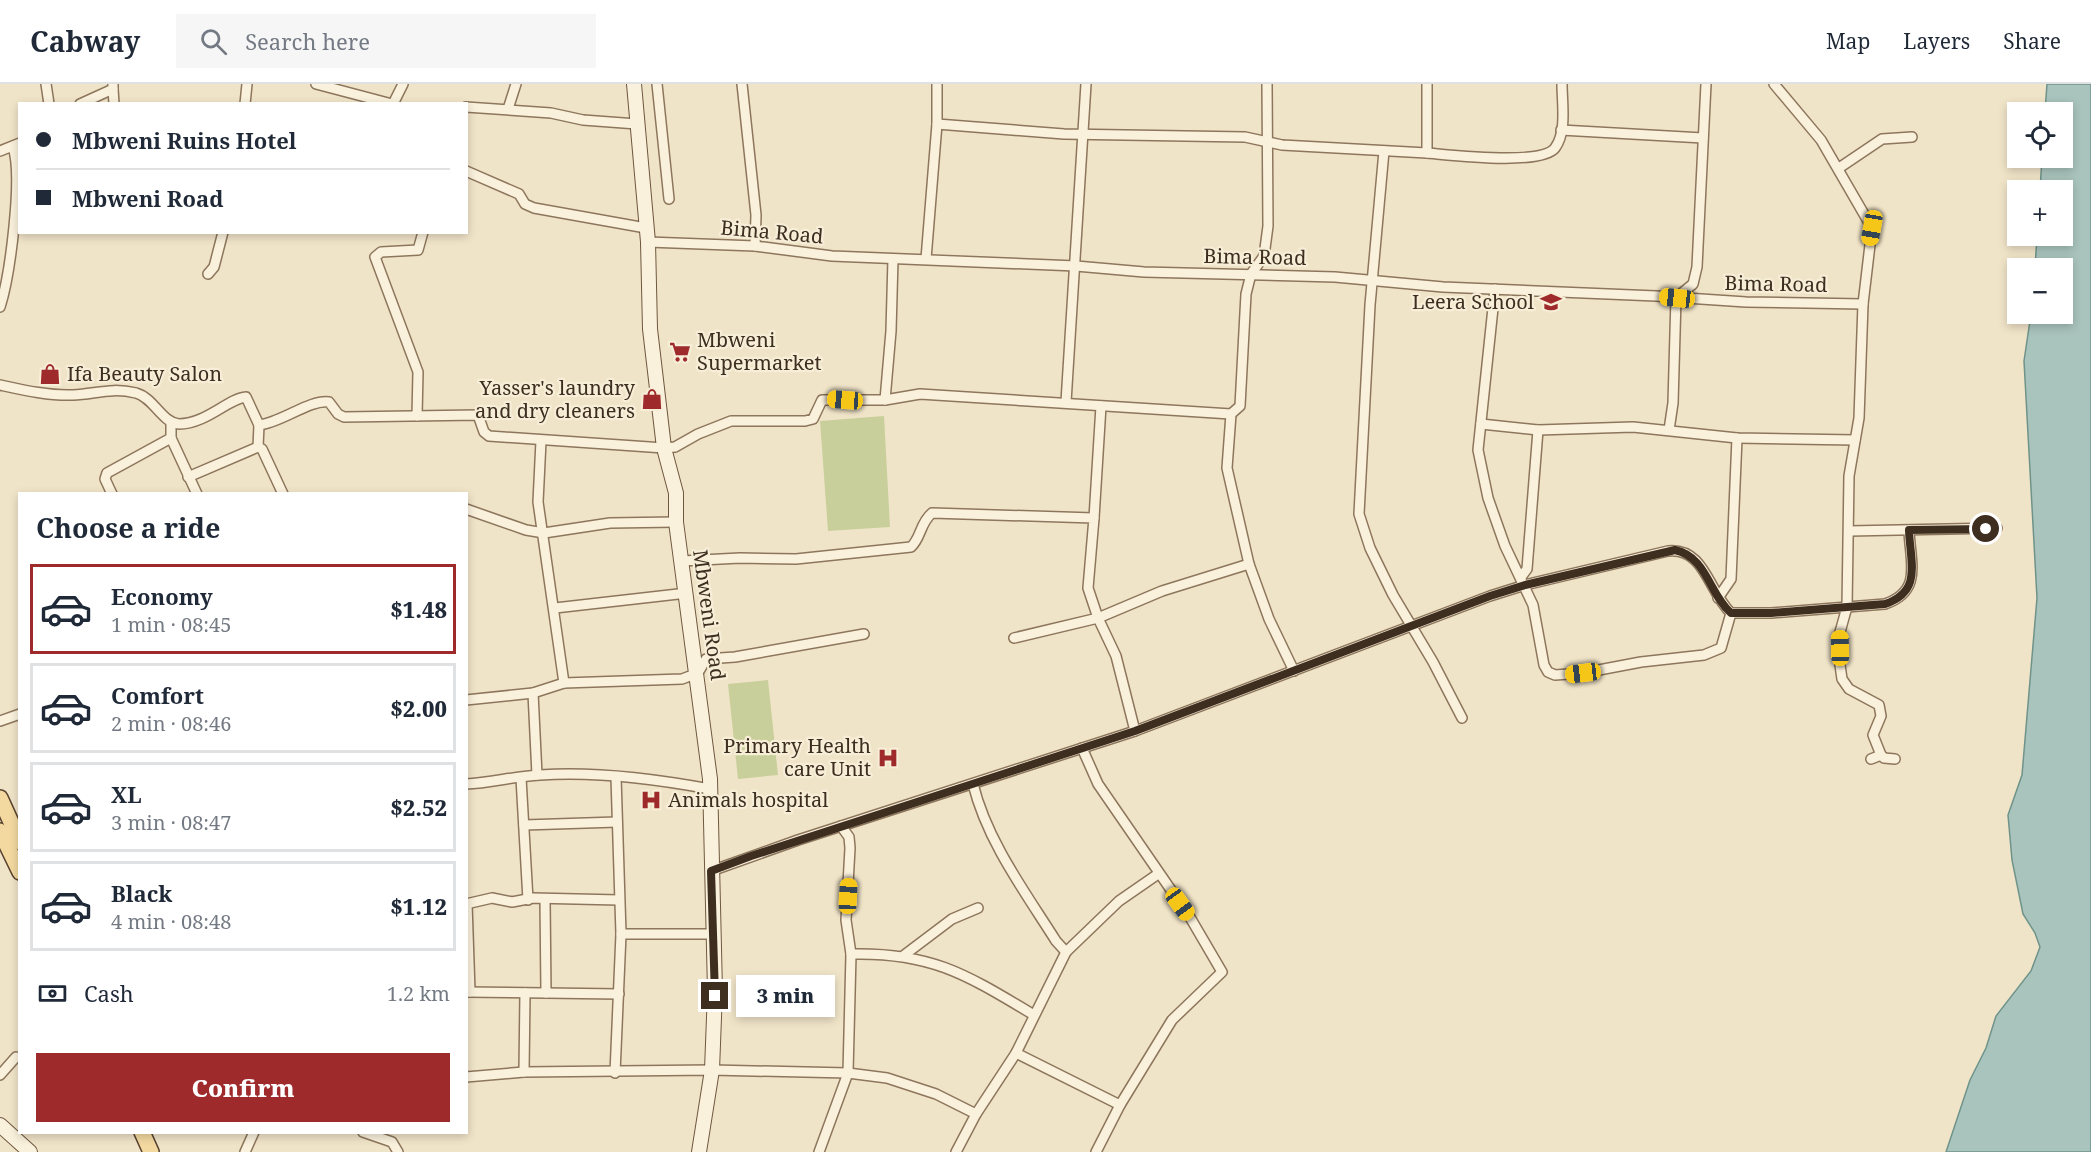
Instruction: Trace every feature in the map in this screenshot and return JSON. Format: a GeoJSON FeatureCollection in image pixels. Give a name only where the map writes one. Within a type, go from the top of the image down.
{"type":"FeatureCollection","features":[{"type":"Feature","properties":{"kind":"main road"},"geometry":{"type":"LineString","coordinates":[[0,798],[4,816],[18,838]]}},
{"type":"Feature","properties":{"kind":"main road"},"geometry":{"type":"LineString","coordinates":[[0,831],[18,868]]}},
{"type":"Feature","properties":{"kind":"main road"},"geometry":{"type":"LineString","coordinates":[[143,1134],[151,1152]]}},
{"type":"Feature","properties":{"kind":"main road"},"geometry":{"type":"LineString","coordinates":[[153,1134],[162,1152]]}},
{"type":"Feature","properties":{"kind":"street"},"geometry":{"type":"LineString","coordinates":[[46,84],[49,102]]}},
{"type":"Feature","properties":{"kind":"street"},"geometry":{"type":"LineString","coordinates":[[245,102],[247,84]]}},
{"type":"Feature","properties":{"kind":"street"},"geometry":{"type":"LineString","coordinates":[[316,84],[361,100],[377,102]]}},
{"type":"Feature","properties":{"kind":"street"},"geometry":{"type":"LineString","coordinates":[[394,102],[403,84]]}},
{"type":"Feature","properties":{"kind":"street"},"geometry":{"type":"LineString","coordinates":[[508,109],[516,84]]}},
{"type":"Feature","properties":{"kind":"street"},"geometry":{"type":"LineString","coordinates":[[657,84],[669,199]]}},
{"type":"Feature","properties":{"kind":"street"},"geometry":{"type":"LineString","coordinates":[[742,84],[756,215],[755,246]]}},
{"type":"Feature","properties":{"kind":"street"},"geometry":{"type":"LineString","coordinates":[[927,259],[937,124],[937,84]]}},
{"type":"Feature","properties":{"kind":"street"},"geometry":{"type":"LineString","coordinates":[[1066,402],[1086,84]]}},
{"type":"Feature","properties":{"kind":"street"},"geometry":{"type":"LineString","coordinates":[[1268,84],[1265,141],[1268,226],[1264,256],[1251,274],[1246,294],[1240,406],[1231,414],[1227,468],[1249,564],[1269,619],[1294,671]]}},
{"type":"Feature","properties":{"kind":"street"},"geometry":{"type":"LineString","coordinates":[[1427,84],[1427,153]]}},
{"type":"Feature","properties":{"kind":"street"},"geometry":{"type":"LineString","coordinates":[[937,124],[1021,132],[1169,137],[1218,135],[1305,147],[1477,157],[1542,156],[1554,149],[1561,130],[1562,84]]}},
{"type":"Feature","properties":{"kind":"street"},"geometry":{"type":"LineString","coordinates":[[1669,430],[1673,396],[1677,298],[1692,284],[1697,267],[1706,84]]}},
{"type":"Feature","properties":{"kind":"street"},"geometry":{"type":"LineString","coordinates":[[1774,84],[1817,134],[1839,168],[1872,228],[1863,304],[1861,395],[1849,476],[1847,607],[1840,632],[1842,679],[1849,689],[1879,705],[1881,716],[1873,735],[1881,755],[1884,758],[1895,759]]}},
{"type":"Feature","properties":{"kind":"street","name":"Mbweni Road"},"geometry":{"type":"LineString","coordinates":[[638,85],[637,124],[648,242],[650,329],[664,448],[676,493],[676,522],[698,673],[710,789],[714,934],[712,1070],[699,1152]]}},
{"type":"Feature","properties":{"kind":"street"},"geometry":{"type":"LineString","coordinates":[[84,102],[113,87],[114,102]]}},
{"type":"Feature","properties":{"kind":"street"},"geometry":{"type":"LineString","coordinates":[[468,107],[551,113],[583,120],[637,124]]}},
{"type":"Feature","properties":{"kind":"street"},"geometry":{"type":"LineString","coordinates":[[1561,130],[1703,138]]}},
{"type":"Feature","properties":{"kind":"street"},"geometry":{"type":"LineString","coordinates":[[1839,168],[1882,139],[1912,137]]}},
{"type":"Feature","properties":{"kind":"street"},"geometry":{"type":"LineString","coordinates":[[0,150],[16,145],[18,168],[15,215],[5,290],[0,307]]}},
{"type":"Feature","properties":{"kind":"street"},"geometry":{"type":"LineString","coordinates":[[1384,151],[1361,444],[1359,514],[1370,548],[1409,625],[1433,663],[1462,718]]}},
{"type":"Feature","properties":{"kind":"street"},"geometry":{"type":"LineString","coordinates":[[468,172],[519,194],[525,204],[534,208],[646,228]]}},
{"type":"Feature","properties":{"kind":"street"},"geometry":{"type":"LineString","coordinates":[[208,274],[214,267],[222,234]]}},
{"type":"Feature","properties":{"kind":"street"},"geometry":{"type":"LineString","coordinates":[[417,416],[418,372],[375,257],[381,252],[418,250],[422,234]]}},
{"type":"Feature","properties":{"kind":"street","name":"Bima Road"},"geometry":{"type":"LineString","coordinates":[[648,242],[755,246],[832,256],[1076,266],[1144,272],[1251,274],[1746,302],[1863,304]]}},
{"type":"Feature","properties":{"kind":"street"},"geometry":{"type":"LineString","coordinates":[[885,400],[891,331],[893,259]]}},
{"type":"Feature","properties":{"kind":"street"},"geometry":{"type":"LineString","coordinates":[[1496,289],[1478,450],[1488,498],[1505,546],[1533,605],[1544,665],[1548,672],[1555,675],[1710,653],[1721,648],[1731,613]]}},
{"type":"Feature","properties":{"kind":"street"},"geometry":{"type":"LineString","coordinates":[[0,385],[71,396],[114,389],[131,392],[150,399],[171,422],[181,424],[207,417],[246,397],[259,425],[258,447]]}},
{"type":"Feature","properties":{"kind":"street"},"geometry":{"type":"LineString","coordinates":[[259,425],[290,416],[322,401],[329,402],[338,414],[344,417],[478,415],[484,432],[489,436],[664,448],[675,447],[698,434],[731,421],[805,421],[813,419],[822,400],[885,400],[920,394],[1231,414]]}},
{"type":"Feature","properties":{"kind":"street"},"geometry":{"type":"LineString","coordinates":[[1101,406],[1092,550],[1087,578],[1098,618],[1116,656],[1135,731]]}},
{"type":"Feature","properties":{"kind":"street"},"geometry":{"type":"LineString","coordinates":[[171,422],[171,438],[195,492]]}},
{"type":"Feature","properties":{"kind":"street"},"geometry":{"type":"LineString","coordinates":[[1481,424],[1538,430],[1633,427],[1737,438],[1855,440]]}},
{"type":"Feature","properties":{"kind":"street"},"geometry":{"type":"LineString","coordinates":[[1523,581],[1527,569],[1538,430]]}},
{"type":"Feature","properties":{"kind":"street"},"geometry":{"type":"LineString","coordinates":[[111,492],[105,479],[107,473],[171,438]]}},
{"type":"Feature","properties":{"kind":"street"},"geometry":{"type":"LineString","coordinates":[[1718,598],[1731,579],[1737,438]]}},
{"type":"Feature","properties":{"kind":"street"},"geometry":{"type":"LineString","coordinates":[[541,441],[538,502],[564,683]]}},
{"type":"Feature","properties":{"kind":"street"},"geometry":{"type":"LineString","coordinates":[[188,477],[258,447]]}},
{"type":"Feature","properties":{"kind":"street"},"geometry":{"type":"LineString","coordinates":[[258,447],[262,449],[282,492]]}},
{"type":"Feature","properties":{"kind":"street"},"geometry":{"type":"LineString","coordinates":[[468,510],[526,530],[544,533],[610,523],[676,522]]}},
{"type":"Feature","properties":{"kind":"street"},"geometry":{"type":"LineString","coordinates":[[682,561],[740,558],[796,559],[911,547],[916,543],[924,520],[932,513],[1094,518]]}},
{"type":"Feature","properties":{"kind":"street"},"geometry":{"type":"LineString","coordinates":[[1849,531],[1997,528]]}},
{"type":"Feature","properties":{"kind":"street"},"geometry":{"type":"LineString","coordinates":[[711,871],[841,826],[1135,731],[1523,581],[1675,550],[1688,553],[1696,559],[1718,598],[1731,613],[1771,613],[1885,604],[1896,600],[1907,591],[1912,581],[1909,530]]}},
{"type":"Feature","properties":{"kind":"street"},"geometry":{"type":"LineString","coordinates":[[1014,638],[1098,618],[1162,591],[1249,564]]}},
{"type":"Feature","properties":{"kind":"street"},"geometry":{"type":"LineString","coordinates":[[555,608],[687,593]]}},
{"type":"Feature","properties":{"kind":"street"},"geometry":{"type":"LineString","coordinates":[[468,700],[533,693],[564,683],[682,679],[698,673],[706,659],[735,657],[864,634]]}},
{"type":"Feature","properties":{"kind":"street"},"geometry":{"type":"LineString","coordinates":[[533,693],[537,775]]}},
{"type":"Feature","properties":{"kind":"street"},"geometry":{"type":"LineString","coordinates":[[0,721],[18,715]]}},
{"type":"Feature","properties":{"kind":"street"},"geometry":{"type":"LineString","coordinates":[[1082,748],[1098,784],[1191,919],[1222,972],[1172,1020],[1120,1105],[1096,1152]]}},
{"type":"Feature","properties":{"kind":"street"},"geometry":{"type":"LineString","coordinates":[[1871,759],[1881,755]]}},
{"type":"Feature","properties":{"kind":"street"},"geometry":{"type":"LineString","coordinates":[[468,784],[537,775],[616,777],[710,789]]}},
{"type":"Feature","properties":{"kind":"street"},"geometry":{"type":"LineString","coordinates":[[615,1073],[621,934],[616,777]]}},
{"type":"Feature","properties":{"kind":"street"},"geometry":{"type":"LineString","coordinates":[[521,778],[528,900]]}},
{"type":"Feature","properties":{"kind":"street"},"geometry":{"type":"LineString","coordinates":[[973,784],[978,805],[997,845],[1056,941],[1066,952]]}},
{"type":"Feature","properties":{"kind":"street"},"geometry":{"type":"LineString","coordinates":[[524,825],[617,822]]}},
{"type":"Feature","properties":{"kind":"street"},"geometry":{"type":"LineString","coordinates":[[819,1152],[848,1073],[851,954],[846,920],[850,848],[849,837],[841,826]]}},
{"type":"Feature","properties":{"kind":"street"},"geometry":{"type":"LineString","coordinates":[[956,1152],[976,1114],[1016,1053],[1066,952],[1119,901],[1158,874]]}},
{"type":"Feature","properties":{"kind":"street"},"geometry":{"type":"LineString","coordinates":[[468,904],[492,898],[512,902],[533,898],[619,900]]}},
{"type":"Feature","properties":{"kind":"street"},"geometry":{"type":"LineString","coordinates":[[545,900],[546,993]]}},
{"type":"Feature","properties":{"kind":"street"},"geometry":{"type":"LineString","coordinates":[[903,956],[952,919],[978,908]]}},
{"type":"Feature","properties":{"kind":"street"},"geometry":{"type":"LineString","coordinates":[[621,934],[714,934]]}},
{"type":"Feature","properties":{"kind":"street"},"geometry":{"type":"LineString","coordinates":[[851,954],[903,956],[964,973],[1034,1015]]}},
{"type":"Feature","properties":{"kind":"street"},"geometry":{"type":"LineString","coordinates":[[468,992],[619,994]]}},
{"type":"Feature","properties":{"kind":"street"},"geometry":{"type":"LineString","coordinates":[[524,1072],[525,993]]}},
{"type":"Feature","properties":{"kind":"street"},"geometry":{"type":"LineString","coordinates":[[1016,1053],[1120,1105]]}},
{"type":"Feature","properties":{"kind":"street"},"geometry":{"type":"LineString","coordinates":[[0,1076],[16,1057]]}},
{"type":"Feature","properties":{"kind":"street"},"geometry":{"type":"LineString","coordinates":[[468,1077],[524,1072],[615,1073],[712,1070],[848,1073],[887,1078],[936,1094],[976,1114]]}},
{"type":"Feature","properties":{"kind":"street"},"geometry":{"type":"LineString","coordinates":[[0,1125],[30,1152]]}},
{"type":"Feature","properties":{"kind":"street"},"geometry":{"type":"LineString","coordinates":[[245,1152],[253,1134]]}},
{"type":"Feature","properties":{"kind":"street"},"geometry":{"type":"LineString","coordinates":[[369,1134],[392,1142],[398,1152]]}},
{"type":"Feature","properties":{"kind":"green space"},"geometry":{"type":"Polygon","coordinates":[[[884,416],[890,527],[828,531],[820,421],[884,416]]]}},
{"type":"Feature","properties":{"kind":"green space"},"geometry":{"type":"Polygon","coordinates":[[[768,680],[778,775],[738,779],[728,684],[768,680]]]}},
{"type":"Feature","properties":{"kind":"water"},"geometry":{"type":"Polygon","coordinates":[[[2047,84],[2091,84],[2091,1152],[1946,1152],[1970,1080],[1986,1048],[1996,1016],[2031,971],[2040,947],[2035,933],[2023,914],[2012,860],[2008,815],[2022,775],[2037,598],[2024,361],[2030,324],[2073,324],[2073,258],[2036,258],[2036,246],[2073,246],[2073,180],[2041,180],[2041,168],[2073,168],[2073,102],[2046,102],[2047,84]]]}},
{"type":"Feature","properties":{"kind":"place","name":"Leera School"},"geometry":{"type":"Point","coordinates":[1551,302]}},
{"type":"Feature","properties":{"kind":"place","name":"Mbweni Supermarket"},"geometry":{"type":"Point","coordinates":[680,352]}},
{"type":"Feature","properties":{"kind":"place","name":"Ifa Beauty Salon"},"geometry":{"type":"Point","coordinates":[50,374]}},
{"type":"Feature","properties":{"kind":"place","name":"Yasser's laundry and dry cleaners"},"geometry":{"type":"Point","coordinates":[652,399]}},
{"type":"Feature","properties":{"kind":"place","name":"Primary Health care Unit"},"geometry":{"type":"Point","coordinates":[888,758]}},
{"type":"Feature","properties":{"kind":"place","name":"Animals hospital"},"geometry":{"type":"Point","coordinates":[651,800]}},
{"type":"Feature","properties":{"kind":"route"},"geometry":{"type":"LineString","coordinates":[[715,996],[711,871],[751,856],[1135,731],[1409,625],[1525,585],[1675,550],[1688,553],[1696,559],[1723,606],[1731,613],[1771,613],[1885,604],[1896,600],[1907,591],[1912,581],[1909,530],[1986,529]]}}]}
